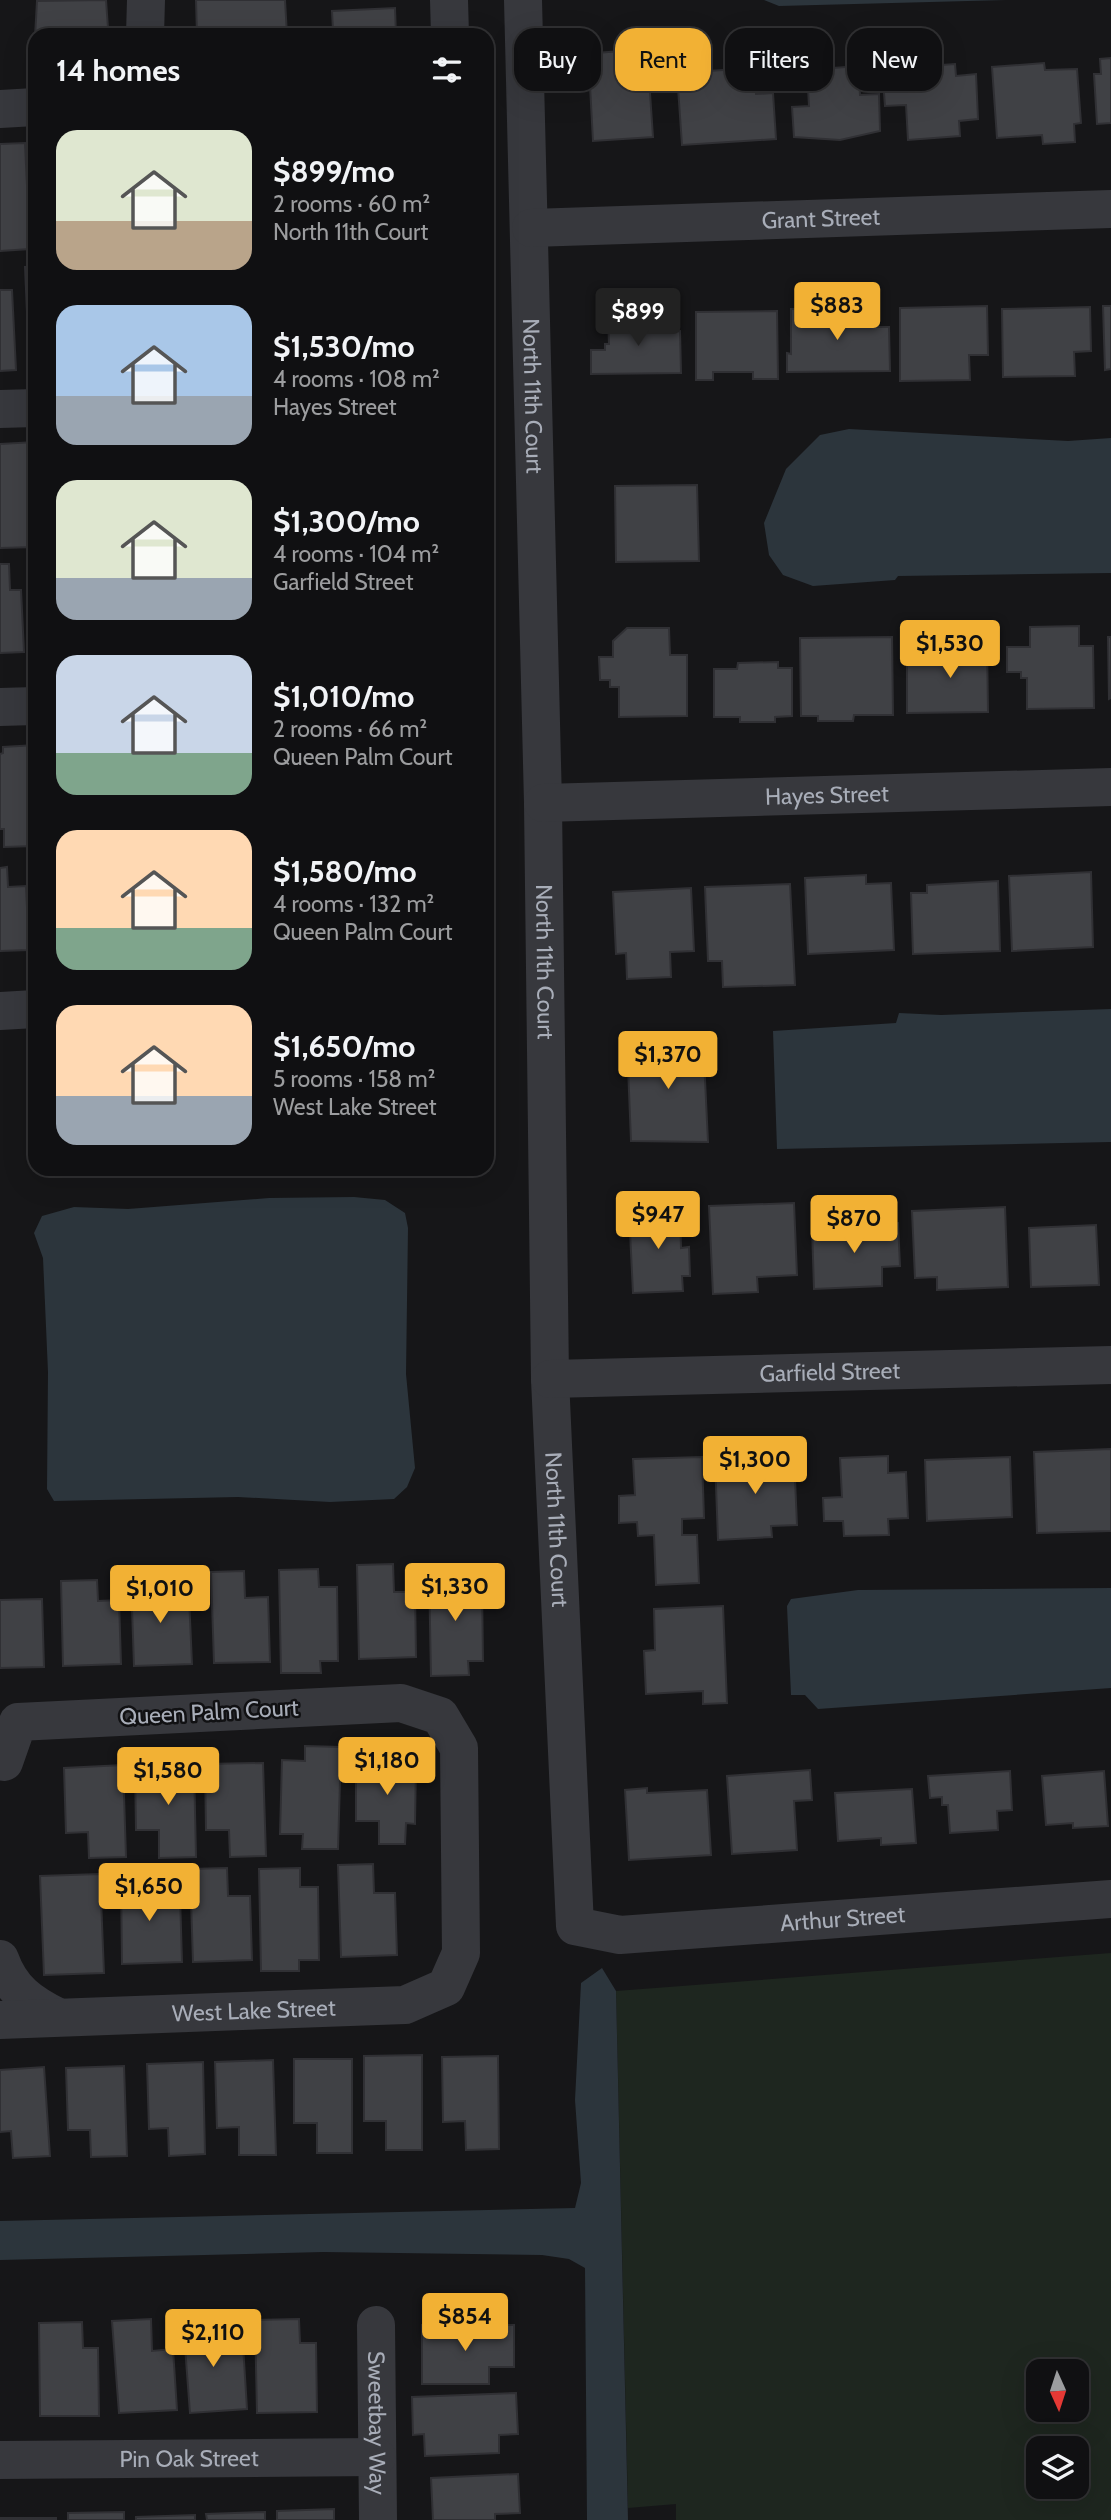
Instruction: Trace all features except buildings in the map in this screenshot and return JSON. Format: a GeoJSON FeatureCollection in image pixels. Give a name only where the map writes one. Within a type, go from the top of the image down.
{"type":"FeatureCollection","features":[{"type":"Feature","properties":{"kind":"street"},"geometry":{"type":"LineString","coordinates":[[145,28],[146,0]]}},
{"type":"Feature","properties":{"kind":"street"},"geometry":{"type":"LineString","coordinates":[[449,0],[450,28]]}},
{"type":"Feature","properties":{"kind":"street","name":"North 11th Court"},"geometry":{"type":"LineString","coordinates":[[523,0],[531,228],[543,803],[550,1379],[575,1926]]}},
{"type":"Feature","properties":{"kind":"street"},"geometry":{"type":"LineString","coordinates":[[0,109],[28,107]]}},
{"type":"Feature","properties":{"kind":"street","name":"Grant Street"},"geometry":{"type":"LineString","coordinates":[[531,228],[1111,209]]}},
{"type":"Feature","properties":{"kind":"street"},"geometry":{"type":"LineString","coordinates":[[0,409],[28,408]]}},
{"type":"Feature","properties":{"kind":"street"},"geometry":{"type":"LineString","coordinates":[[0,707],[28,706]]}},
{"type":"Feature","properties":{"kind":"street","name":"Hayes Street"},"geometry":{"type":"LineString","coordinates":[[543,803],[1111,788]]}},
{"type":"Feature","properties":{"kind":"street"},"geometry":{"type":"LineString","coordinates":[[0,1011],[28,1009]]}},
{"type":"Feature","properties":{"kind":"street","name":"Garfield Street"},"geometry":{"type":"LineString","coordinates":[[550,1379],[1111,1365]]}},
{"type":"Feature","properties":{"kind":"street","name":"Queen Palm Court"},"geometry":{"type":"LineString","coordinates":[[4,1762],[19,1721],[401,1703],[440,1716],[459,1748],[461,1953],[446,1987]]}},
{"type":"Feature","properties":{"kind":"street","name":"Arthur Street"},"geometry":{"type":"LineString","coordinates":[[575,1926],[620,1935],[1111,1899]]}},
{"type":"Feature","properties":{"kind":"street"},"geometry":{"type":"LineString","coordinates":[[0,1959],[16,1990],[30,2003],[58,2018]]}},
{"type":"Feature","properties":{"kind":"street","name":"West Lake Street"},"geometry":{"type":"LineString","coordinates":[[0,2020],[405,2005],[446,1987]]}},
{"type":"Feature","properties":{"kind":"street","name":"Sweetbay Way"},"geometry":{"type":"LineString","coordinates":[[376,2325],[378,2520]]}},
{"type":"Feature","properties":{"kind":"street","name":"Pin Oak Street"},"geometry":{"type":"LineString","coordinates":[[0,2460],[377,2457]]}},
{"type":"Feature","properties":{"kind":"shaded area"},"geometry":{"type":"Polygon","coordinates":[[[764,0],[1006,0],[779,6],[764,0]]]}},
{"type":"Feature","properties":{"kind":"shaded area"},"geometry":{"type":"Polygon","coordinates":[[[849,429],[1068,441],[1111,438],[1111,573],[898,576],[895,580],[813,586],[783,575],[769,555],[764,523],[786,469],[820,435],[849,429]]]}},
{"type":"Feature","properties":{"kind":"shaded area"},"geometry":{"type":"Polygon","coordinates":[[[1111,1009],[1111,1142],[777,1149],[773,1031],[896,1023],[899,1013],[941,1015],[1111,1009]]]}},
{"type":"Feature","properties":{"kind":"shaded area"},"geometry":{"type":"Polygon","coordinates":[[[354,1197],[385,1200],[405,1213],[408,1228],[406,1374],[415,1468],[407,1487],[394,1499],[330,1502],[238,1497],[54,1501],[47,1489],[48,1372],[43,1258],[34,1233],[42,1216],[74,1207],[128,1209],[269,1198],[354,1197]]]}},
{"type":"Feature","properties":{"kind":"shaded area"},"geometry":{"type":"Polygon","coordinates":[[[1111,1588],[1111,1688],[818,1709],[805,1695],[791,1695],[787,1606],[791,1599],[858,1590],[1111,1588]]]}},
{"type":"Feature","properties":{"kind":"shaded area"},"geometry":{"type":"Polygon","coordinates":[[[1111,1953],[1111,2520],[676,2520],[676,2504],[628,2508],[616,1991],[1111,1953]]]}},
{"type":"Feature","properties":{"kind":"shaded area"},"geometry":{"type":"Polygon","coordinates":[[[602,1968],[616,1991],[628,2520],[587,2520],[585,2268],[569,2259],[542,2255],[323,2252],[0,2260],[0,2221],[575,2208],[581,2183],[575,2100],[581,1983],[602,1968]]]}}]}
